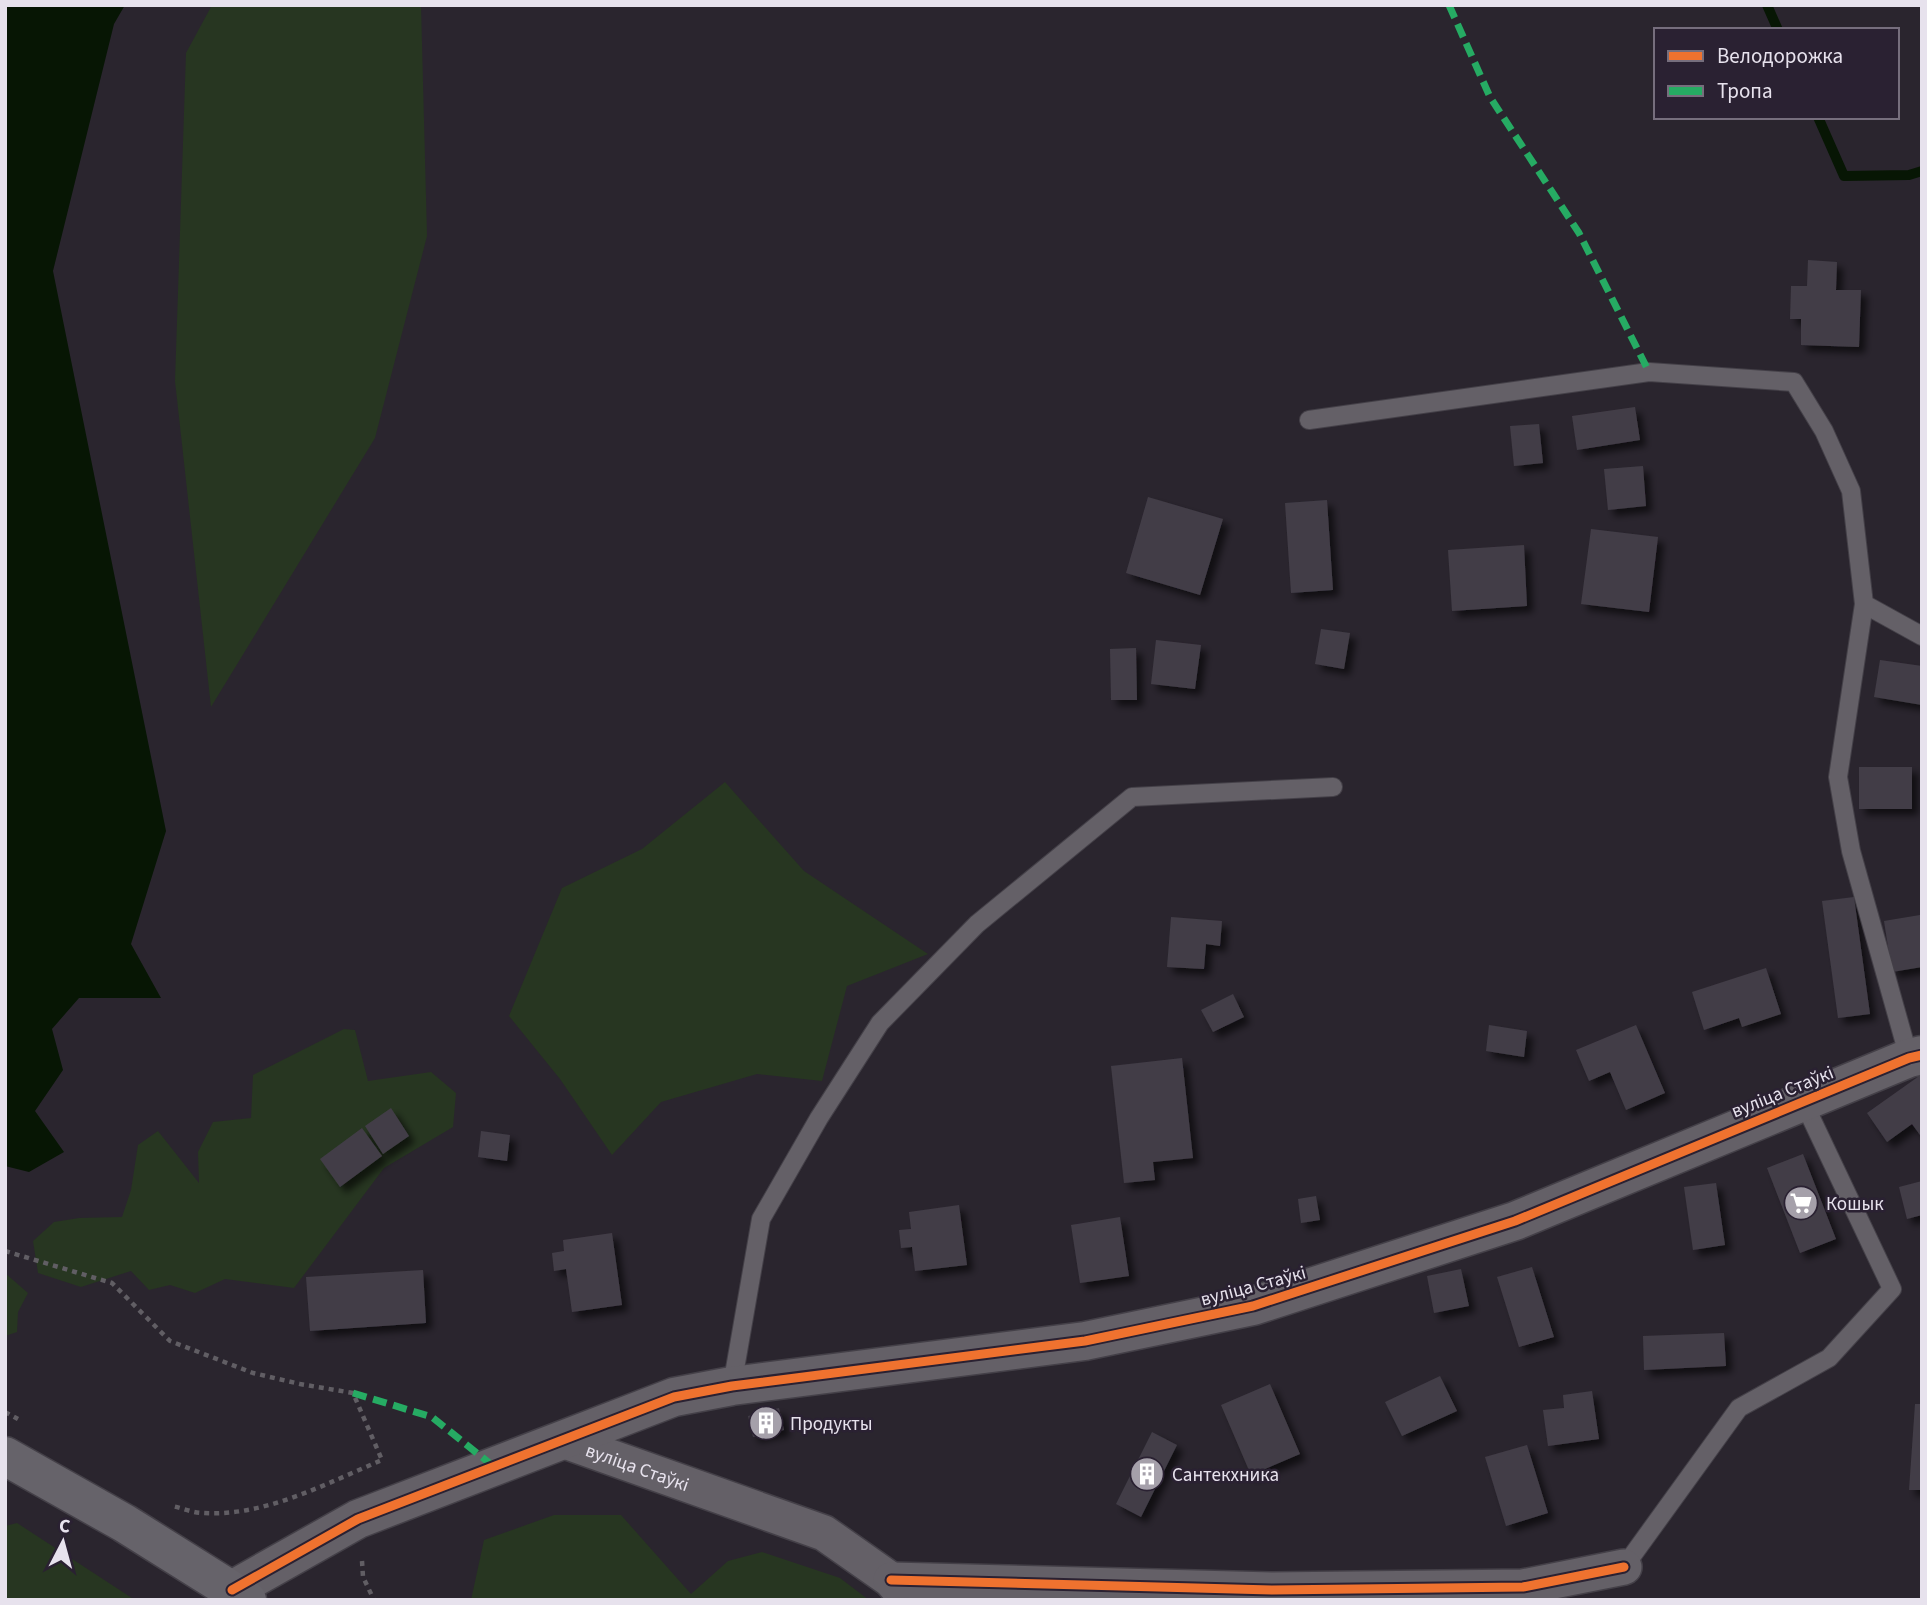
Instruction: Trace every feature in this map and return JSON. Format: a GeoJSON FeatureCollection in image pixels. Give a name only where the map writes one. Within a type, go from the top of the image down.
{"type":"FeatureCollection","features":[{"type":"Feature","properties":{"kind":"main road"},"geometry":{"type":"LineString","coordinates":[[5,1456],[124,1523],[239,1595]]}},
{"type":"Feature","properties":{"kind":"street","name":"вуліца Стаўкі"},"geometry":{"type":"LineString","coordinates":[[565,1441],[674,1397],[732,1386],[1085,1341],[1254,1306],[1515,1222],[1803,1101],[1916,1057]]}},
{"type":"Feature","properties":{"kind":"street","name":"вуліца Стаўкі"},"geometry":{"type":"LineString","coordinates":[[565,1441],[824,1534],[900,1590],[1523,1587],[1624,1567]]}},
{"type":"Feature","properties":{"kind":"street"},"geometry":{"type":"LineString","coordinates":[[239,1595],[358,1519],[565,1441]]}},
{"type":"Feature","properties":{"kind":"lane"},"geometry":{"type":"LineString","coordinates":[[1309,420],[1649,372],[1794,382],[1824,431],[1851,491],[1864,604],[1838,777],[1851,851],[1916,1057]]}},
{"type":"Feature","properties":{"kind":"lane"},"geometry":{"type":"LineString","coordinates":[[1864,604],[1922,636]]}},
{"type":"Feature","properties":{"kind":"lane"},"geometry":{"type":"LineString","coordinates":[[732,1386],[761,1219],[819,1118],[880,1023],[977,924],[1132,797],[1334,786]]}},
{"type":"Feature","properties":{"kind":"lane"},"geometry":{"type":"LineString","coordinates":[[1624,1567],[1739,1408],[1829,1358],[1892,1289],[1803,1101]]}},
{"type":"Feature","properties":{"kind":"path"},"geometry":{"type":"LineString","coordinates":[[5,1251],[112,1283],[170,1341],[253,1373],[352,1393],[382,1460],[288,1498],[233,1512],[201,1513],[172,1506],[160,1499]]}},
{"type":"Feature","properties":{"kind":"path"},"geometry":{"type":"LineString","coordinates":[[5,1412],[29,1425]]}},
{"type":"Feature","properties":{"kind":"shaded area"},"geometry":{"type":"Polygon","coordinates":[[[5,5],[125,5],[114,24],[53,271],[166,831],[131,944],[161,998],[79,998],[52,1029],[63,1070],[35,1111],[64,1152],[29,1172],[5,1166],[5,5]]]}},
{"type":"Feature","properties":{"kind":"shaded area"},"geometry":{"type":"Polygon","coordinates":[[[212,5],[421,5],[427,236],[375,438],[211,707],[175,381],[186,53],[212,5]]]}},
{"type":"Feature","properties":{"kind":"shaded area"},"geometry":{"type":"Polygon","coordinates":[[[725,782],[804,871],[928,954],[847,986],[822,1081],[757,1074],[661,1102],[612,1155],[560,1079],[509,1016],[562,888],[642,849],[725,782]]]}},
{"type":"Feature","properties":{"kind":"shaded area"},"geometry":{"type":"Polygon","coordinates":[[[344,1029],[355,1030],[368,1081],[431,1072],[456,1093],[453,1127],[384,1168],[294,1288],[225,1279],[195,1293],[170,1285],[149,1290],[131,1271],[81,1287],[38,1273],[33,1241],[54,1222],[79,1218],[122,1217],[131,1190],[138,1145],[158,1131],[199,1183],[198,1152],[213,1122],[251,1118],[253,1075],[344,1029]]]}},
{"type":"Feature","properties":{"kind":"shaded area"},"geometry":{"type":"Polygon","coordinates":[[[5,1273],[28,1293],[18,1312],[17,1332],[5,1336],[5,1273]]]}},
{"type":"Feature","properties":{"kind":"shaded area"},"geometry":{"type":"Polygon","coordinates":[[[554,1515],[621,1515],[691,1594],[728,1561],[762,1552],[840,1578],[869,1600],[471,1600],[484,1540],[554,1515]]]}},
{"type":"Feature","properties":{"kind":"shaded area"},"geometry":{"type":"Polygon","coordinates":[[[17,1523],[135,1600],[5,1600],[5,1526],[17,1523]]]}},
{"type":"Feature","properties":{"kind":"building"},"geometry":{"type":"Polygon","coordinates":[[[1808,260],[1837,262],[1836,290],[1861,290],[1859,347],[1801,345],[1801,319],[1790,319],[1791,286],[1807,286],[1808,260]]]}},
{"type":"Feature","properties":{"kind":"building"},"geometry":{"type":"Polygon","coordinates":[[[1635,407],[1640,440],[1577,450],[1572,416],[1635,407]]]}},
{"type":"Feature","properties":{"kind":"building"},"geometry":{"type":"Polygon","coordinates":[[[1539,424],[1543,463],[1514,466],[1510,426],[1539,424]]]}},
{"type":"Feature","properties":{"kind":"building"},"geometry":{"type":"Polygon","coordinates":[[[1643,466],[1646,506],[1608,510],[1604,469],[1643,466]]]}},
{"type":"Feature","properties":{"kind":"building"},"geometry":{"type":"Polygon","coordinates":[[[1148,497],[1223,519],[1200,595],[1126,573],[1148,497]]]}},
{"type":"Feature","properties":{"kind":"building"},"geometry":{"type":"Polygon","coordinates":[[[1327,500],[1333,590],[1291,593],[1285,503],[1327,500]]]}},
{"type":"Feature","properties":{"kind":"building"},"geometry":{"type":"Polygon","coordinates":[[[1591,529],[1658,537],[1649,612],[1581,604],[1591,529]]]}},
{"type":"Feature","properties":{"kind":"building"},"geometry":{"type":"Polygon","coordinates":[[[1524,545],[1527,606],[1452,611],[1448,550],[1524,545]]]}},
{"type":"Feature","properties":{"kind":"building"},"geometry":{"type":"Polygon","coordinates":[[[1321,629],[1350,633],[1344,669],[1315,664],[1321,629]]]}},
{"type":"Feature","properties":{"kind":"building"},"geometry":{"type":"Polygon","coordinates":[[[1156,640],[1201,645],[1195,689],[1151,684],[1156,640]]]}},
{"type":"Feature","properties":{"kind":"building"},"geometry":{"type":"Polygon","coordinates":[[[1136,648],[1137,700],[1111,700],[1110,649],[1136,648]]]}},
{"type":"Feature","properties":{"kind":"building"},"geometry":{"type":"Polygon","coordinates":[[[1880,660],[1922,666],[1922,705],[1874,697],[1880,660]]]}},
{"type":"Feature","properties":{"kind":"building"},"geometry":{"type":"Polygon","coordinates":[[[1859,767],[1912,767],[1912,809],[1859,809],[1859,767]]]}},
{"type":"Feature","properties":{"kind":"building"},"geometry":{"type":"Polygon","coordinates":[[[1854,897],[1870,1014],[1838,1018],[1822,901],[1854,897]]]}},
{"type":"Feature","properties":{"kind":"building"},"geometry":{"type":"Polygon","coordinates":[[[1920,915],[1922,967],[1892,972],[1884,921],[1920,915]]]}},
{"type":"Feature","properties":{"kind":"building"},"geometry":{"type":"Polygon","coordinates":[[[1171,917],[1222,921],[1220,946],[1206,944],[1204,969],[1167,967],[1171,917]]]}},
{"type":"Feature","properties":{"kind":"building"},"geometry":{"type":"Polygon","coordinates":[[[1766,968],[1781,1014],[1742,1027],[1739,1018],[1704,1030],[1692,992],[1766,968]]]}},
{"type":"Feature","properties":{"kind":"building"},"geometry":{"type":"Polygon","coordinates":[[[1233,994],[1244,1017],[1213,1032],[1201,1010],[1233,994]]]}},
{"type":"Feature","properties":{"kind":"building"},"geometry":{"type":"Polygon","coordinates":[[[1489,1025],[1527,1031],[1524,1057],[1486,1051],[1489,1025]]]}},
{"type":"Feature","properties":{"kind":"building"},"geometry":{"type":"Polygon","coordinates":[[[1636,1025],[1665,1093],[1626,1110],[1610,1072],[1589,1081],[1576,1050],[1636,1025]]]}},
{"type":"Feature","properties":{"kind":"building"},"geometry":{"type":"Polygon","coordinates":[[[1182,1058],[1193,1158],[1153,1162],[1155,1180],[1124,1183],[1111,1066],[1182,1058]]]}},
{"type":"Feature","properties":{"kind":"building"},"geometry":{"type":"Polygon","coordinates":[[[1922,1074],[1922,1134],[1920,1135],[1912,1124],[1887,1142],[1867,1113],[1922,1074]]]}},
{"type":"Feature","properties":{"kind":"building"},"geometry":{"type":"Polygon","coordinates":[[[391,1108],[409,1136],[383,1154],[365,1126],[391,1108]]]}},
{"type":"Feature","properties":{"kind":"building"},"geometry":{"type":"Polygon","coordinates":[[[362,1128],[382,1156],[340,1187],[320,1159],[362,1128]]]}},
{"type":"Feature","properties":{"kind":"building"},"geometry":{"type":"Polygon","coordinates":[[[481,1131],[510,1135],[507,1161],[478,1157],[481,1131]]]}},
{"type":"Feature","properties":{"kind":"building","name":"Кошык"},"geometry":{"type":"Polygon","coordinates":[[[1803,1154],[1836,1239],[1800,1253],[1767,1168],[1803,1154]]]}},
{"type":"Feature","properties":{"kind":"building"},"geometry":{"type":"Polygon","coordinates":[[[1922,1181],[1922,1215],[1907,1219],[1899,1187],[1922,1181]]]}},
{"type":"Feature","properties":{"kind":"building"},"geometry":{"type":"Polygon","coordinates":[[[1716,1183],[1725,1245],[1693,1250],[1684,1187],[1716,1183]]]}},
{"type":"Feature","properties":{"kind":"building"},"geometry":{"type":"Polygon","coordinates":[[[1316,1196],[1320,1220],[1301,1223],[1298,1199],[1316,1196]]]}},
{"type":"Feature","properties":{"kind":"building"},"geometry":{"type":"Polygon","coordinates":[[[959,1205],[967,1265],[915,1271],[912,1247],[901,1248],[899,1230],[911,1229],[909,1212],[959,1205]]]}},
{"type":"Feature","properties":{"kind":"building"},"geometry":{"type":"Polygon","coordinates":[[[1120,1217],[1129,1276],[1080,1283],[1071,1225],[1120,1217]]]}},
{"type":"Feature","properties":{"kind":"building"},"geometry":{"type":"Polygon","coordinates":[[[612,1233],[622,1305],[572,1312],[566,1269],[554,1271],[552,1253],[564,1251],[563,1240],[612,1233]]]}},
{"type":"Feature","properties":{"kind":"building"},"geometry":{"type":"Polygon","coordinates":[[[1532,1267],[1554,1337],[1519,1347],[1497,1277],[1532,1267]]]}},
{"type":"Feature","properties":{"kind":"building"},"geometry":{"type":"Polygon","coordinates":[[[1461,1269],[1469,1306],[1434,1313],[1427,1276],[1461,1269]]]}},
{"type":"Feature","properties":{"kind":"building"},"geometry":{"type":"Polygon","coordinates":[[[423,1270],[426,1323],[310,1331],[306,1277],[423,1270]]]}},
{"type":"Feature","properties":{"kind":"building"},"geometry":{"type":"Polygon","coordinates":[[[1724,1333],[1726,1366],[1644,1370],[1643,1336],[1724,1333]]]}},
{"type":"Feature","properties":{"kind":"building"},"geometry":{"type":"Polygon","coordinates":[[[1440,1376],[1457,1411],[1402,1436],[1385,1402],[1440,1376]]]}},
{"type":"Feature","properties":{"kind":"building"},"geometry":{"type":"Polygon","coordinates":[[[1270,1384],[1300,1454],[1251,1475],[1221,1405],[1270,1384]]]}},
{"type":"Feature","properties":{"kind":"building"},"geometry":{"type":"Polygon","coordinates":[[[1592,1391],[1599,1439],[1548,1446],[1543,1410],[1564,1408],[1563,1395],[1592,1391]]]}},
{"type":"Feature","properties":{"kind":"building"},"geometry":{"type":"Polygon","coordinates":[[[1915,1404],[1922,1404],[1922,1490],[1909,1490],[1915,1404]]]}},
{"type":"Feature","properties":{"kind":"building","name":"Продукты"},"geometry":{"type":"Polygon","coordinates":[[[779,1408],[784,1430],[753,1437],[748,1416],[779,1408]]]}},
{"type":"Feature","properties":{"kind":"building","name":"Сантекхника"},"geometry":{"type":"Polygon","coordinates":[[[1152,1432],[1177,1445],[1141,1517],[1116,1504],[1152,1432]]]}},
{"type":"Feature","properties":{"kind":"building"},"geometry":{"type":"Polygon","coordinates":[[[1527,1445],[1548,1513],[1506,1526],[1485,1457],[1527,1445]]]}},
{"type":"Feature","properties":{"kind":"waterway"},"geometry":{"type":"LineString","coordinates":[[1767,5],[1777,28]]}},
{"type":"Feature","properties":{"kind":"waterway"},"geometry":{"type":"LineString","coordinates":[[1819,119],[1844,176],[1909,175],[1922,171]]}},
{"type":"Feature","properties":{"kind":"marked path"},"geometry":{"type":"LineString","coordinates":[[1449,5],[1490,97],[1579,233],[1649,372]]}},
{"type":"Feature","properties":{"kind":"marked path"},"geometry":{"type":"LineString","coordinates":[[353,1393],[432,1417],[493,1466]]}},
{"type":"Feature","properties":{"kind":"cycle path"},"geometry":{"type":"LineString","coordinates":[[232,1590],[358,1519],[674,1397],[732,1386],[1085,1341],[1253,1306],[1515,1221],[1909,1058],[1922,1055]]}},
{"type":"Feature","properties":{"kind":"cycle path"},"geometry":{"type":"LineString","coordinates":[[891,1580],[1272,1590],[1523,1587],[1624,1567]]}},
{"type":"Feature","properties":{"kind":"place","name":"Кошык"},"geometry":{"type":"Point","coordinates":[1801,1203]}},
{"type":"Feature","properties":{"kind":"place","name":"Продукты"},"geometry":{"type":"Point","coordinates":[766,1423]}},
{"type":"Feature","properties":{"kind":"place","name":"Сантекхника"},"geometry":{"type":"Point","coordinates":[1147,1474]}}]}
